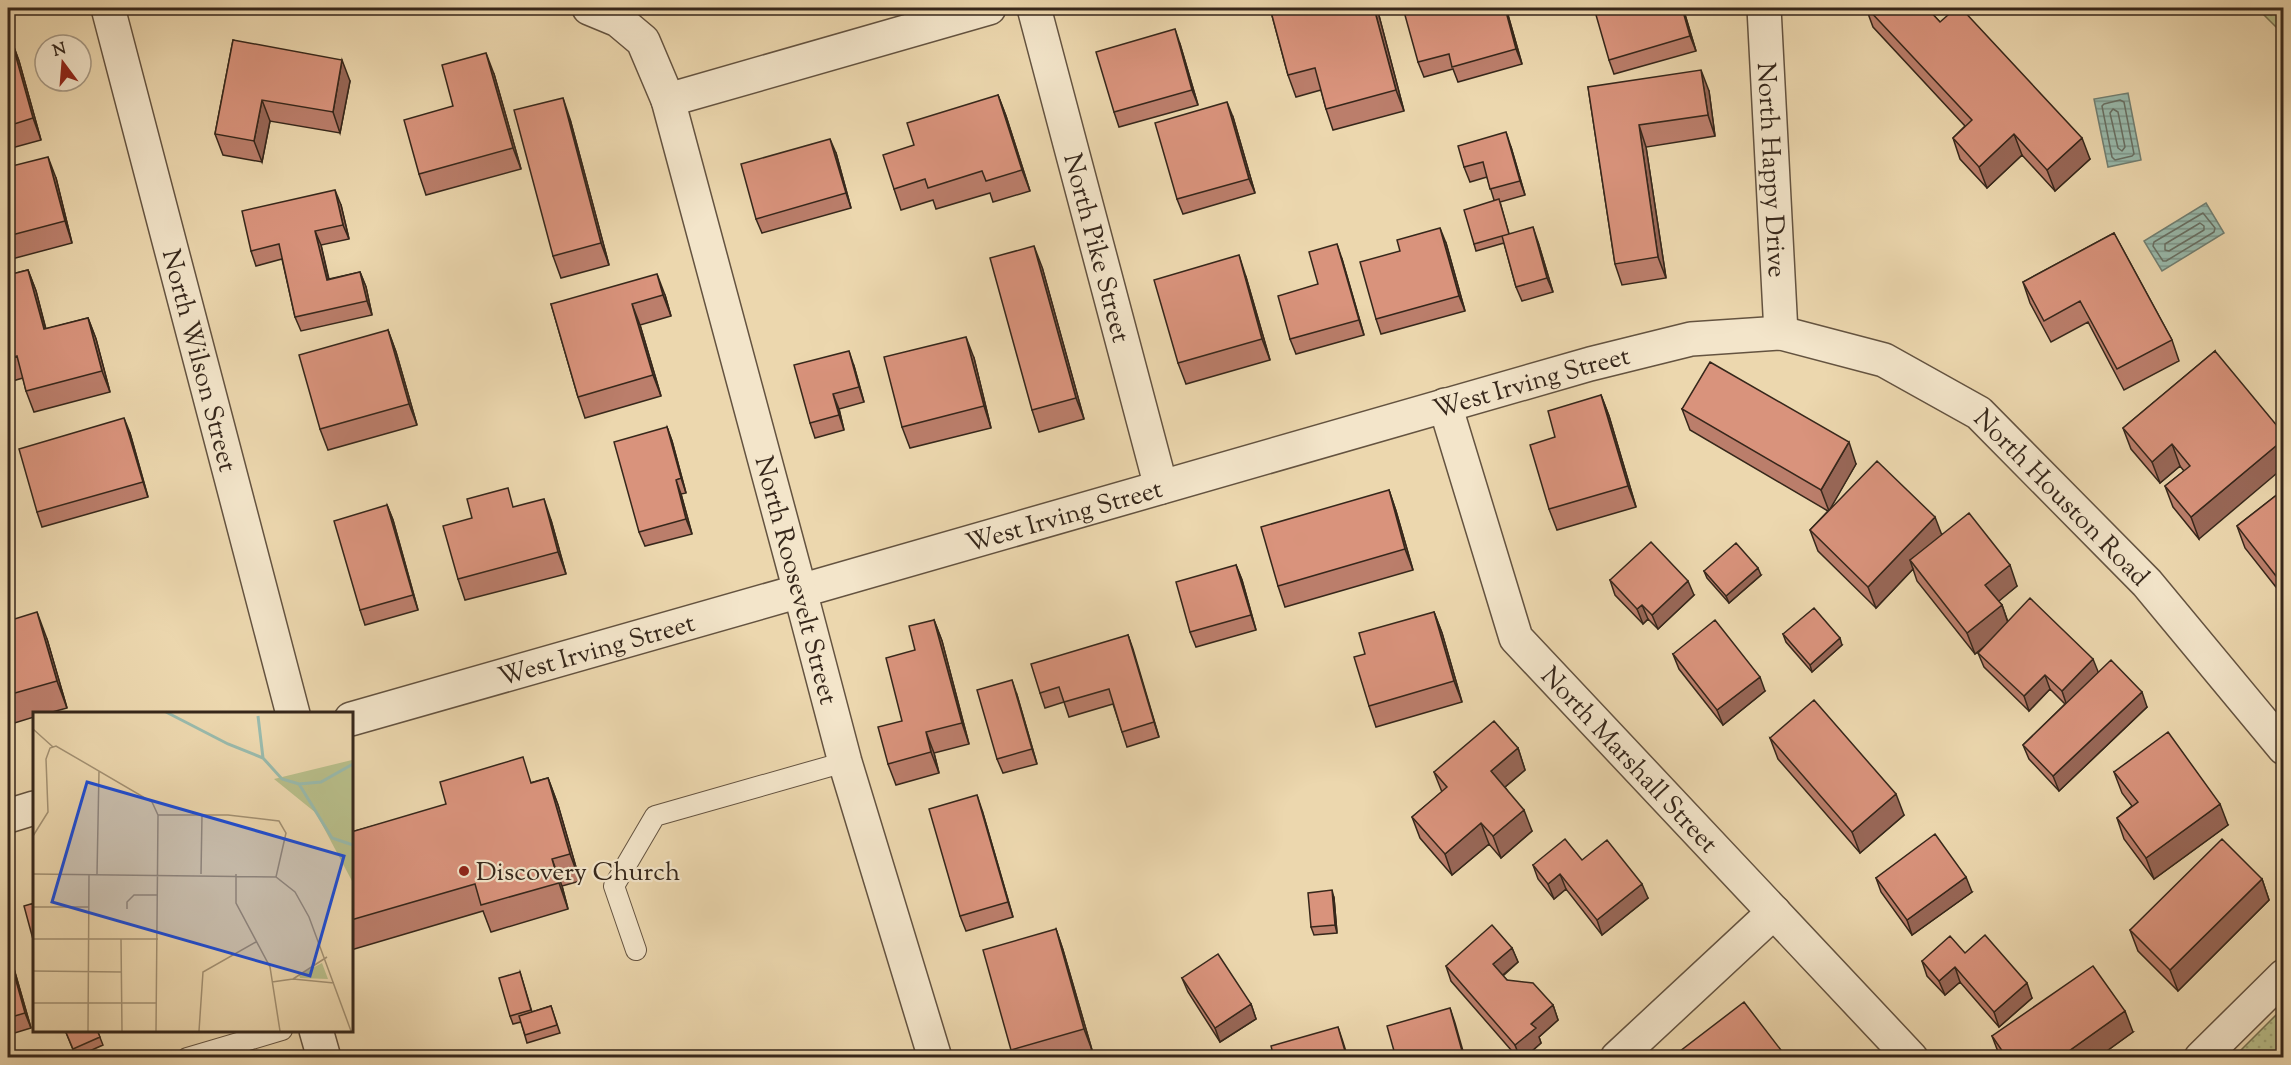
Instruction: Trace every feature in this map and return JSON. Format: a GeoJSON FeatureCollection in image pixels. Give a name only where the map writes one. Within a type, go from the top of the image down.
{"type":"FeatureCollection","features":[{"type":"Feature","properties":{"kind":"street","name":"North Wilson Street"},"geometry":{"type":"LineString","coordinates":[[108,8],[292,712]]}},
{"type":"Feature","properties":{"kind":"street","name":"North Roosevelt Street"},"geometry":{"type":"LineString","coordinates":[[589,8],[618,20],[643,41],[668,100],[845,762],[934,1058]]}},
{"type":"Feature","properties":{"kind":"street"},"geometry":{"type":"LineString","coordinates":[[668,100],[989,8]]}},
{"type":"Feature","properties":{"kind":"street","name":"North Pike Street"},"geometry":{"type":"LineString","coordinates":[[1034,8],[1161,487]]}},
{"type":"Feature","properties":{"kind":"street","name":"North Happy Drive"},"geometry":{"type":"LineString","coordinates":[[1764,8],[1781,333]]}},
{"type":"Feature","properties":{"kind":"street","name":"West Irving Street"},"geometry":{"type":"LineString","coordinates":[[352,719],[1590,363],[1691,339],[1781,333]]}},
{"type":"Feature","properties":{"kind":"street","name":"North Houston Road"},"geometry":{"type":"LineString","coordinates":[[1781,333],[1884,360],[1979,413],[2147,583],[2283,748]]}},
{"type":"Feature","properties":{"kind":"street","name":"North Marshall Street"},"geometry":{"type":"LineString","coordinates":[[1445,405],[1516,638],[1911,1058]]}},
{"type":"Feature","properties":{"kind":"street"},"geometry":{"type":"LineString","coordinates":[[8,816],[33,808]]}},
{"type":"Feature","properties":{"kind":"street"},"geometry":{"type":"LineString","coordinates":[[1617,1058],[1774,912]]}},
{"type":"Feature","properties":{"kind":"street"},"geometry":{"type":"LineString","coordinates":[[2201,1058],[2283,976]]}},
{"type":"Feature","properties":{"kind":"street"},"geometry":{"type":"LineString","coordinates":[[317,1032],[324,1058]]}},
{"type":"Feature","properties":{"kind":"lane"},"geometry":{"type":"LineString","coordinates":[[636,950],[614,886],[655,816],[845,762]]}},
{"type":"Feature","properties":{"kind":"lane"},"geometry":{"type":"LineString","coordinates":[[187,1058],[275,1032]]}},
{"type":"Feature","properties":{"kind":"green space"},"geometry":{"type":"Polygon","coordinates":[[[2257,8],[2283,8],[2283,34],[2257,8]]]}},
{"type":"Feature","properties":{"kind":"green space"},"geometry":{"type":"Polygon","coordinates":[[[2283,1008],[2283,1057],[2234,1057],[2283,1008]]]}},
{"type":"Feature","properties":{"kind":"water"},"geometry":{"type":"Polygon","coordinates":[[[2128,93],[2141,160],[2108,167],[2094,99],[2128,93]]]}},
{"type":"Feature","properties":{"kind":"water"},"geometry":{"type":"Polygon","coordinates":[[[2206,203],[2224,233],[2162,271],[2144,241],[2206,203]]]}},
{"type":"Feature","properties":{"kind":"building"},"geometry":{"type":"Polygon","coordinates":[[[1270,8],[1374,8],[1396,90],[1326,109],[1315,68],[1288,75],[1270,8]]]}},
{"type":"Feature","properties":{"kind":"building"},"geometry":{"type":"Polygon","coordinates":[[[1403,8],[1505,8],[1516,49],[1452,67],[1449,54],[1418,62],[1403,8]]]}},
{"type":"Feature","properties":{"kind":"building"},"geometry":{"type":"Polygon","coordinates":[[[1594,8],[1682,8],[1690,36],[1609,60],[1594,8]]]}},
{"type":"Feature","properties":{"kind":"building"},"geometry":{"type":"Polygon","coordinates":[[[1867,8],[1927,8],[1940,22],[1956,8],[1961,8],[2082,138],[2047,170],[2014,134],[1979,167],[1953,138],[1972,120],[1867,8]]]}},
{"type":"Feature","properties":{"kind":"building"},"geometry":{"type":"Polygon","coordinates":[[[1175,29],[1192,90],[1114,112],[1096,52],[1175,29]]]}},
{"type":"Feature","properties":{"kind":"building"},"geometry":{"type":"Polygon","coordinates":[[[11,39],[33,118],[8,126],[8,40],[11,39]]]}},
{"type":"Feature","properties":{"kind":"building"},"geometry":{"type":"Polygon","coordinates":[[[233,40],[342,60],[333,112],[262,100],[254,141],[215,134],[233,40]]]}},
{"type":"Feature","properties":{"kind":"building"},"geometry":{"type":"Polygon","coordinates":[[[486,53],[513,148],[419,174],[404,120],[453,106],[442,65],[486,53]]]}},
{"type":"Feature","properties":{"kind":"building"},"geometry":{"type":"Polygon","coordinates":[[[1701,70],[1708,115],[1639,125],[1658,257],[1615,264],[1588,87],[1701,70]]]}},
{"type":"Feature","properties":{"kind":"building"},"geometry":{"type":"Polygon","coordinates":[[[998,95],[1022,170],[986,181],[982,171],[928,188],[925,179],[894,189],[883,155],[914,145],[907,123],[998,95]]]}},
{"type":"Feature","properties":{"kind":"building"},"geometry":{"type":"Polygon","coordinates":[[[563,98],[601,243],[553,256],[514,110],[563,98]]]}},
{"type":"Feature","properties":{"kind":"building"},"geometry":{"type":"Polygon","coordinates":[[[1227,102],[1249,179],[1177,199],[1155,123],[1227,102]]]}},
{"type":"Feature","properties":{"kind":"building"},"geometry":{"type":"Polygon","coordinates":[[[1506,132],[1520,181],[1490,189],[1483,162],[1464,167],[1458,146],[1506,132]]]}},
{"type":"Feature","properties":{"kind":"building"},"geometry":{"type":"Polygon","coordinates":[[[830,139],[846,193],[756,219],[741,164],[830,139]]]}},
{"type":"Feature","properties":{"kind":"building"},"geometry":{"type":"Polygon","coordinates":[[[48,157],[65,221],[8,236],[8,167],[48,157]]]}},
{"type":"Feature","properties":{"kind":"building"},"geometry":{"type":"Polygon","coordinates":[[[335,190],[343,225],[315,231],[327,280],[360,272],[367,301],[295,317],[279,244],[251,251],[242,211],[335,190]]]}},
{"type":"Feature","properties":{"kind":"building"},"geometry":{"type":"Polygon","coordinates":[[[1499,199],[1509,234],[1474,244],[1464,210],[1499,199]]]}},
{"type":"Feature","properties":{"kind":"building"},"geometry":{"type":"Polygon","coordinates":[[[1533,227],[1547,278],[1516,287],[1502,236],[1533,227]]]}},
{"type":"Feature","properties":{"kind":"building"},"geometry":{"type":"Polygon","coordinates":[[[1440,228],[1459,296],[1376,319],[1360,262],[1400,251],[1397,240],[1440,228]]]}},
{"type":"Feature","properties":{"kind":"building"},"geometry":{"type":"Polygon","coordinates":[[[2114,233],[2172,340],[2117,369],[2080,301],[2044,321],[2023,282],[2114,233]]]}},
{"type":"Feature","properties":{"kind":"building"},"geometry":{"type":"Polygon","coordinates":[[[1337,244],[1359,320],[1290,339],[1278,296],[1318,284],[1309,252],[1337,244]]]}},
{"type":"Feature","properties":{"kind":"building"},"geometry":{"type":"Polygon","coordinates":[[[1034,246],[1076,398],[1032,410],[990,258],[1034,246]]]}},
{"type":"Feature","properties":{"kind":"building"},"geometry":{"type":"Polygon","coordinates":[[[1239,255],[1262,339],[1178,363],[1154,280],[1239,255]]]}},
{"type":"Feature","properties":{"kind":"building"},"geometry":{"type":"Polygon","coordinates":[[[28,270],[44,329],[88,318],[102,371],[26,391],[17,356],[8,359],[8,275],[28,270]]]}},
{"type":"Feature","properties":{"kind":"building"},"geometry":{"type":"Polygon","coordinates":[[[657,274],[663,295],[632,304],[653,375],[578,397],[551,304],[657,274]]]}},
{"type":"Feature","properties":{"kind":"building"},"geometry":{"type":"Polygon","coordinates":[[[388,330],[409,404],[320,429],[299,355],[388,330]]]}},
{"type":"Feature","properties":{"kind":"building"},"geometry":{"type":"Polygon","coordinates":[[[966,337],[984,406],[902,427],[884,357],[966,337]]]}},
{"type":"Feature","properties":{"kind":"building"},"geometry":{"type":"Polygon","coordinates":[[[849,351],[859,387],[833,394],[839,415],[810,423],[794,365],[849,351]]]}},
{"type":"Feature","properties":{"kind":"building"},"geometry":{"type":"Polygon","coordinates":[[[2215,351],[2283,433],[2283,440],[2191,517],[2165,486],[2190,466],[2172,444],[2152,462],[2123,428],[2215,351]]]}},
{"type":"Feature","properties":{"kind":"building"},"geometry":{"type":"Polygon","coordinates":[[[1710,362],[1849,442],[1821,490],[1682,409],[1710,362]]]}},
{"type":"Feature","properties":{"kind":"building"},"geometry":{"type":"Polygon","coordinates":[[[1601,395],[1628,486],[1549,509],[1530,445],[1555,437],[1548,411],[1601,395]]]}},
{"type":"Feature","properties":{"kind":"building"},"geometry":{"type":"Polygon","coordinates":[[[124,418],[143,482],[37,512],[19,449],[124,418]]]}},
{"type":"Feature","properties":{"kind":"building"},"geometry":{"type":"Polygon","coordinates":[[[667,427],[681,478],[676,480],[686,519],[639,532],[614,442],[667,427]]]}},
{"type":"Feature","properties":{"kind":"building"},"geometry":{"type":"Polygon","coordinates":[[[1877,461],[1935,517],[1868,587],[1810,530],[1877,461]]]}},
{"type":"Feature","properties":{"kind":"building"},"geometry":{"type":"Polygon","coordinates":[[[508,488],[513,507],[544,499],[558,552],[458,579],[443,526],[472,518],[467,499],[508,488]]]}},
{"type":"Feature","properties":{"kind":"building"},"geometry":{"type":"Polygon","coordinates":[[[1389,490],[1405,549],[1278,586],[1261,527],[1389,490]]]}},
{"type":"Feature","properties":{"kind":"building"},"geometry":{"type":"Polygon","coordinates":[[[2283,490],[2283,585],[2237,526],[2283,490]]]}},
{"type":"Feature","properties":{"kind":"building"},"geometry":{"type":"Polygon","coordinates":[[[387,505],[413,595],[360,610],[334,521],[387,505]]]}},
{"type":"Feature","properties":{"kind":"building"},"geometry":{"type":"Polygon","coordinates":[[[1969,513],[2010,565],[1985,585],[2002,605],[1967,633],[1910,560],[1969,513]]]}},
{"type":"Feature","properties":{"kind":"building"},"geometry":{"type":"Polygon","coordinates":[[[1651,542],[1688,581],[1652,615],[1642,605],[1637,609],[1610,580],[1651,542]]]}},
{"type":"Feature","properties":{"kind":"building"},"geometry":{"type":"Polygon","coordinates":[[[1736,543],[1758,568],[1726,596],[1704,571],[1736,543]]]}},
{"type":"Feature","properties":{"kind":"building"},"geometry":{"type":"Polygon","coordinates":[[[1236,565],[1251,615],[1190,632],[1176,582],[1236,565]]]}},
{"type":"Feature","properties":{"kind":"building"},"geometry":{"type":"Polygon","coordinates":[[[2030,598],[2093,659],[2062,691],[2045,675],[2024,696],[1978,653],[2030,598]]]}},
{"type":"Feature","properties":{"kind":"building"},"geometry":{"type":"Polygon","coordinates":[[[1814,608],[1840,638],[1810,665],[1783,634],[1814,608]]]}},
{"type":"Feature","properties":{"kind":"building"},"geometry":{"type":"Polygon","coordinates":[[[37,612],[57,681],[8,695],[8,621],[37,612]]]}},
{"type":"Feature","properties":{"kind":"building"},"geometry":{"type":"Polygon","coordinates":[[[1434,612],[1454,681],[1369,706],[1354,657],[1365,654],[1359,633],[1434,612]]]}},
{"type":"Feature","properties":{"kind":"building"},"geometry":{"type":"Polygon","coordinates":[[[934,620],[962,723],[926,732],[931,752],[888,764],[878,727],[902,721],[886,658],[915,650],[909,626],[934,620]]]}},
{"type":"Feature","properties":{"kind":"building"},"geometry":{"type":"Polygon","coordinates":[[[1715,620],[1760,677],[1717,710],[1673,654],[1715,620]]]}},
{"type":"Feature","properties":{"kind":"building"},"geometry":{"type":"Polygon","coordinates":[[[1128,635],[1154,722],[1122,732],[1109,689],[1064,702],[1059,687],[1040,693],[1031,664],[1128,635]]]}},
{"type":"Feature","properties":{"kind":"building"},"geometry":{"type":"Polygon","coordinates":[[[2111,660],[2142,692],[2053,776],[2023,745],[2111,660]]]}},
{"type":"Feature","properties":{"kind":"building"},"geometry":{"type":"Polygon","coordinates":[[[1012,680],[1032,749],[997,759],[977,690],[1012,680]]]}},
{"type":"Feature","properties":{"kind":"building"},"geometry":{"type":"Polygon","coordinates":[[[1814,700],[1896,794],[1852,832],[1770,738],[1814,700]]]}},
{"type":"Feature","properties":{"kind":"building"},"geometry":{"type":"Polygon","coordinates":[[[1494,721],[1518,748],[1491,771],[1524,810],[1493,836],[1481,823],[1445,854],[1412,817],[1447,787],[1434,772],[1494,721]]]}},
{"type":"Feature","properties":{"kind":"building"},"geometry":{"type":"Polygon","coordinates":[[[2168,732],[2220,804],[2146,858],[2117,818],[2138,802],[2114,772],[2168,732]]]}},
{"type":"Feature","properties":{"kind":"building","name":"Discovery Church"},"geometry":{"type":"Polygon","coordinates":[[[523,757],[531,783],[548,778],[570,854],[552,859],[559,883],[481,905],[475,884],[352,920],[352,832],[446,804],[440,782],[523,757]]]}},
{"type":"Feature","properties":{"kind":"building"},"geometry":{"type":"Polygon","coordinates":[[[977,795],[1008,902],[960,916],[929,809],[977,795]]]}},
{"type":"Feature","properties":{"kind":"building"},"geometry":{"type":"Polygon","coordinates":[[[1935,834],[1966,877],[1907,920],[1876,878],[1935,834]]]}},
{"type":"Feature","properties":{"kind":"building"},"geometry":{"type":"Polygon","coordinates":[[[1565,839],[1582,860],[1607,840],[1642,884],[1597,920],[1560,874],[1548,884],[1533,865],[1565,839]]]}},
{"type":"Feature","properties":{"kind":"building"},"geometry":{"type":"Polygon","coordinates":[[[2222,839],[2262,879],[2170,970],[2130,930],[2222,839]]]}},
{"type":"Feature","properties":{"kind":"building"},"geometry":{"type":"Polygon","coordinates":[[[1332,890],[1335,925],[1311,927],[1308,893],[1332,890]]]}},
{"type":"Feature","properties":{"kind":"building"},"geometry":{"type":"Polygon","coordinates":[[[33,903],[33,939],[24,906],[33,903]]]}},
{"type":"Feature","properties":{"kind":"building"},"geometry":{"type":"Polygon","coordinates":[[[1492,925],[1512,948],[1493,964],[1507,980],[1533,983],[1553,1005],[1531,1024],[1536,1028],[1515,1045],[1446,966],[1492,925]]]}},
{"type":"Feature","properties":{"kind":"building"},"geometry":{"type":"Polygon","coordinates":[[[1056,929],[1084,1029],[1011,1050],[983,950],[1056,929]]]}},
{"type":"Feature","properties":{"kind":"building"},"geometry":{"type":"Polygon","coordinates":[[[1985,935],[2027,983],[1994,1012],[1955,967],[1939,981],[1922,961],[1950,936],[1965,953],[1985,935]]]}},
{"type":"Feature","properties":{"kind":"building"},"geometry":{"type":"Polygon","coordinates":[[[8,952],[25,1013],[8,1018],[8,952]]]}},
{"type":"Feature","properties":{"kind":"building"},"geometry":{"type":"Polygon","coordinates":[[[1218,954],[1251,1004],[1215,1028],[1182,978],[1218,954]]]}},
{"type":"Feature","properties":{"kind":"building"},"geometry":{"type":"Polygon","coordinates":[[[2093,966],[2125,1011],[2059,1058],[2007,1058],[1992,1036],[2093,966]]]}},
{"type":"Feature","properties":{"kind":"building"},"geometry":{"type":"Polygon","coordinates":[[[520,972],[531,1010],[510,1016],[499,978],[520,972]]]}},
{"type":"Feature","properties":{"kind":"building"},"geometry":{"type":"Polygon","coordinates":[[[1744,1002],[1787,1058],[1671,1058],[1744,1002]]]}},
{"type":"Feature","properties":{"kind":"building"},"geometry":{"type":"Polygon","coordinates":[[[551,1006],[557,1025],[525,1035],[519,1016],[551,1006]]]}},
{"type":"Feature","properties":{"kind":"building"},"geometry":{"type":"Polygon","coordinates":[[[1450,1008],[1464,1058],[1396,1058],[1387,1026],[1450,1008]]]}},
{"type":"Feature","properties":{"kind":"building"},"geometry":{"type":"Polygon","coordinates":[[[1338,1027],[1347,1058],[1274,1058],[1271,1046],[1338,1027]]]}},
{"type":"Feature","properties":{"kind":"building"},"geometry":{"type":"Polygon","coordinates":[[[66,1032],[98,1032],[100,1037],[73,1049],[66,1032]]]}},
{"type":"Feature","properties":{"kind":"place","name":"Discovery Church"},"geometry":{"type":"Point","coordinates":[464,871]}}]}
